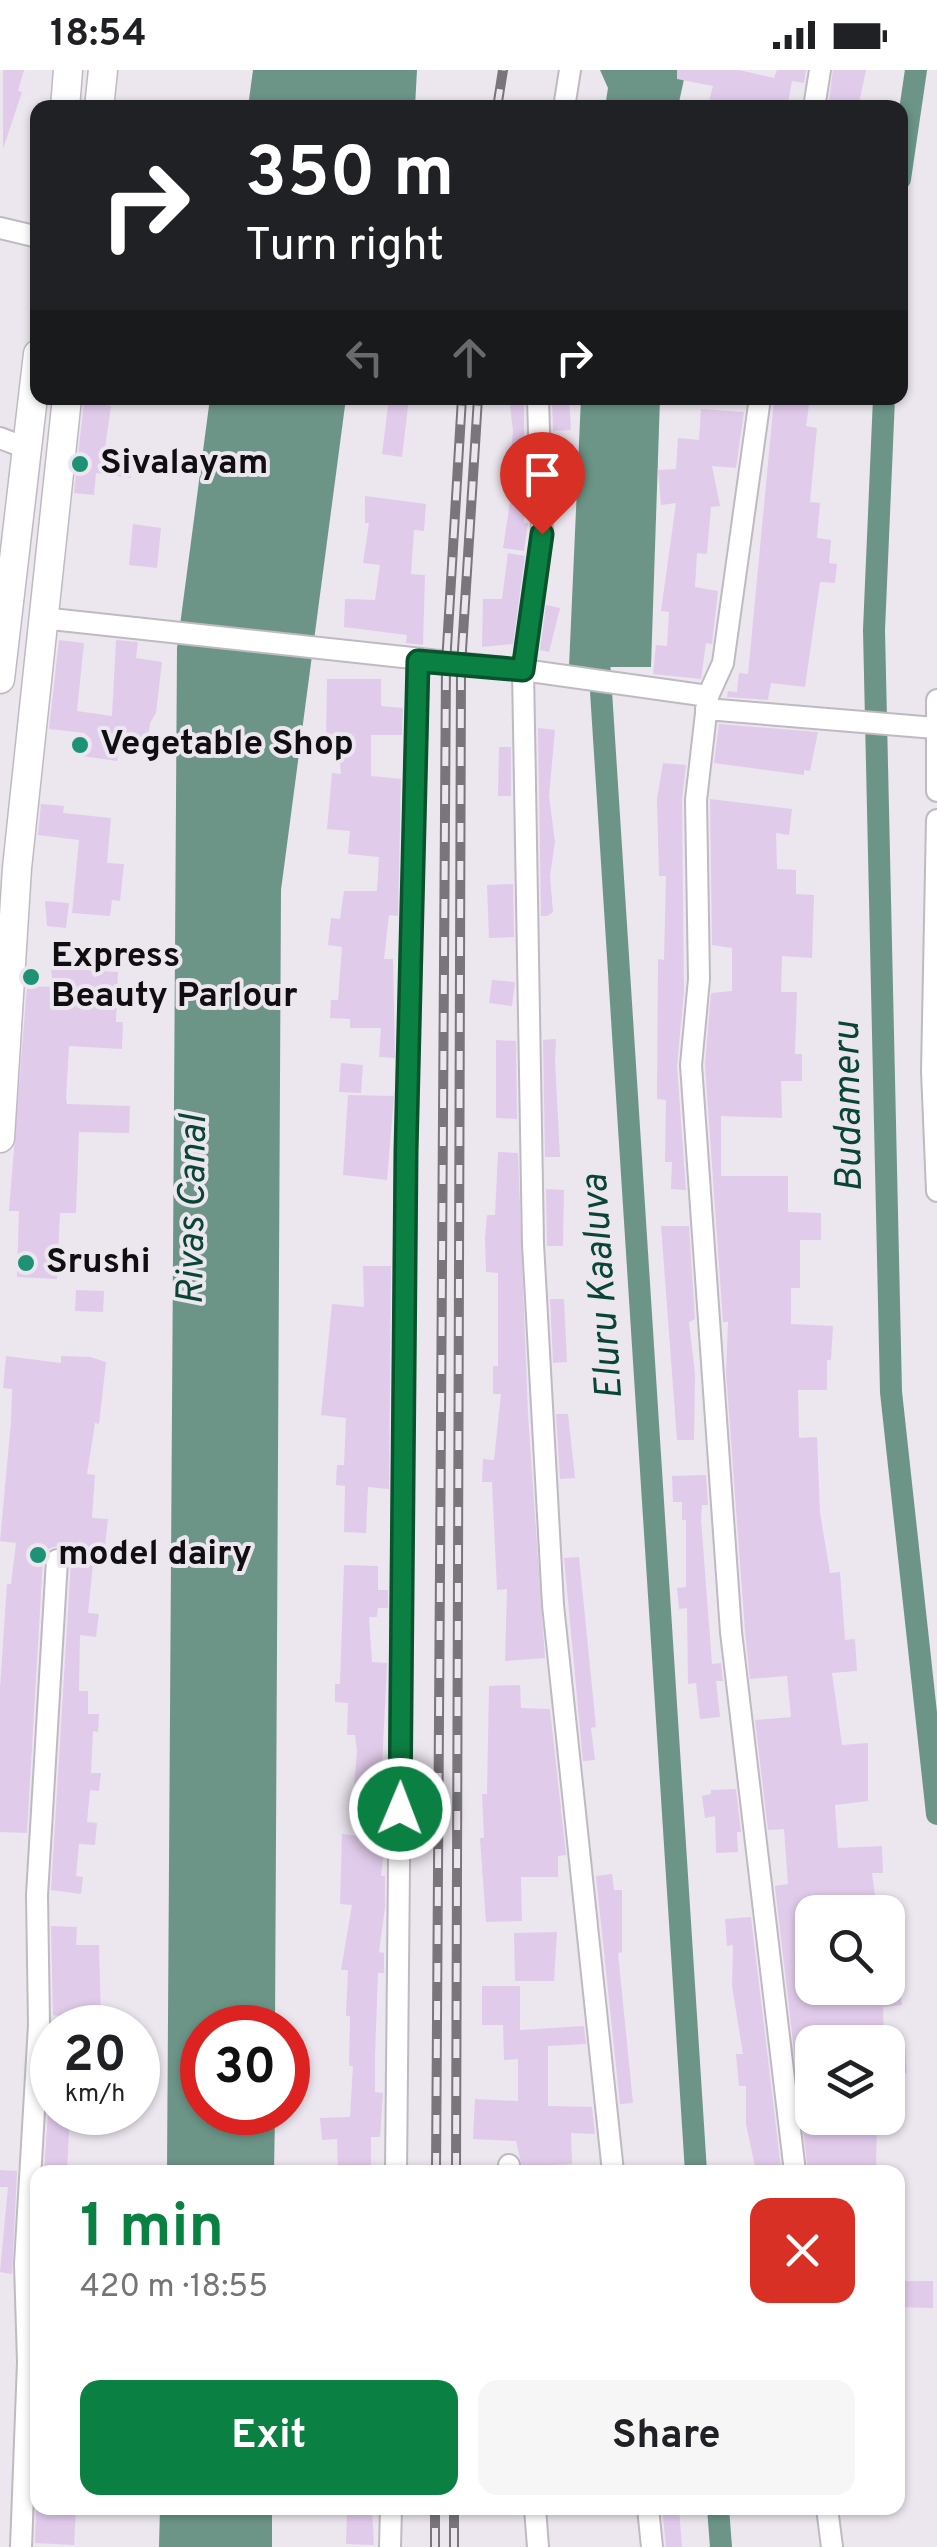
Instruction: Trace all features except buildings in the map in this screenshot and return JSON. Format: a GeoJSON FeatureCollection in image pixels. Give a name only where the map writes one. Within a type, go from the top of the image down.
{"type":"FeatureCollection","features":[{"type":"Feature","properties":{"kind":"main road"},"geometry":{"type":"LineString","coordinates":[[65,100],[68,70]]}},
{"type":"Feature","properties":{"kind":"main road"},"geometry":{"type":"LineString","coordinates":[[100,100],[103,70]]}},
{"type":"Feature","properties":{"kind":"main road"},"geometry":{"type":"LineString","coordinates":[[0,680],[3,613],[20,499],[13,443],[30,382]]}},
{"type":"Feature","properties":{"kind":"main road"},"geometry":{"type":"LineString","coordinates":[[0,1138],[7,896],[66,405]]}},
{"type":"Feature","properties":{"kind":"main road"},"geometry":{"type":"LineString","coordinates":[[20,499],[54,504]]}},
{"type":"Feature","properties":{"kind":"street"},"geometry":{"type":"LineString","coordinates":[[815,100],[820,70]]}},
{"type":"Feature","properties":{"kind":"street"},"geometry":{"type":"LineString","coordinates":[[565,100],[569,74]]}},
{"type":"Feature","properties":{"kind":"street"},"geometry":{"type":"LineString","coordinates":[[0,228],[30,236]]}},
{"type":"Feature","properties":{"kind":"street"},"geometry":{"type":"LineString","coordinates":[[538,405],[542,534],[523,670],[533,1244],[553,1605],[613,2165]]}},
{"type":"Feature","properties":{"kind":"street"},"geometry":{"type":"LineString","coordinates":[[759,405],[723,663],[707,702],[696,800],[699,979],[691,1066],[731,1632],[795,2165]]}},
{"type":"Feature","properties":{"kind":"street"},"geometry":{"type":"LineString","coordinates":[[42,618],[523,670],[811,720],[935,728]]}},
{"type":"Feature","properties":{"kind":"street"},"geometry":{"type":"LineString","coordinates":[[396,2165],[406,1151],[418,661]]}},
{"type":"Feature","properties":{"kind":"street"},"geometry":{"type":"LineString","coordinates":[[937,700],[937,791]]}},
{"type":"Feature","properties":{"kind":"street"},"geometry":{"type":"LineString","coordinates":[[937,820],[937,1191]]}},
{"type":"Feature","properties":{"kind":"street"},"geometry":{"type":"LineString","coordinates":[[31,2165],[39,2025],[38,1895],[57,1560]]}},
{"type":"Feature","properties":{"kind":"street"},"geometry":{"type":"LineString","coordinates":[[21,2547],[30,2190]]}},
{"type":"Feature","properties":{"kind":"street"},"geometry":{"type":"LineString","coordinates":[[390,2547],[391,2515]]}},
{"type":"Feature","properties":{"kind":"street"},"geometry":{"type":"LineString","coordinates":[[536,2515],[538,2547]]}},
{"type":"Feature","properties":{"kind":"street"},"geometry":{"type":"LineString","coordinates":[[649,2515],[652,2547]]}},
{"type":"Feature","properties":{"kind":"street"},"geometry":{"type":"LineString","coordinates":[[828,2515],[832,2547]]}},
{"type":"Feature","properties":{"kind":"water"},"geometry":{"type":"Polygon","coordinates":[[[253,70],[417,70],[415,100],[249,100],[253,70]]]}},
{"type":"Feature","properties":{"kind":"water"},"geometry":{"type":"Polygon","coordinates":[[[600,70],[686,70],[680,100],[606,100],[608,88],[600,70]]]}},
{"type":"Feature","properties":{"kind":"water","name":"Rivas Canal"},"geometry":{"type":"Polygon","coordinates":[[[209,405],[345,405],[281,890],[275,2005],[180,2005],[180,2135],[275,2135],[274,2165],[167,2165],[177,648],[209,405]]]}},
{"type":"Feature","properties":{"kind":"water"},"geometry":{"type":"Polygon","coordinates":[[[581,405],[660,405],[651,667],[569,667],[581,405]]]}},
{"type":"Feature","properties":{"kind":"water"},"geometry":{"type":"Polygon","coordinates":[[[160,2515],[272,2515],[272,2547],[159,2547],[160,2515]]]}},
{"type":"Feature","properties":{"kind":"waterway","name":"Budameru"},"geometry":{"type":"LineString","coordinates":[[908,124],[916,70]]}},
{"type":"Feature","properties":{"kind":"waterway","name":"Budameru"},"geometry":{"type":"LineString","coordinates":[[884,405],[874,630],[891,1392],[937,1814]]}},
{"type":"Feature","properties":{"kind":"waterway","name":"Eluru Kaaluva"},"geometry":{"type":"LineString","coordinates":[[599,660],[696,2165]]}},
{"type":"Feature","properties":{"kind":"waterway","name":"Eluru Kaaluva"},"geometry":{"type":"LineString","coordinates":[[719,2515],[721,2547]]}},
{"type":"Feature","properties":{"kind":"railway"},"geometry":{"type":"LineString","coordinates":[[498,100],[503,70]]}},
{"type":"Feature","properties":{"kind":"railway"},"geometry":{"type":"LineString","coordinates":[[436,2165],[446,664],[462,405]]}},
{"type":"Feature","properties":{"kind":"railway"},"geometry":{"type":"LineString","coordinates":[[456,2165],[461,666],[478,405]]}},
{"type":"Feature","properties":{"kind":"railway"},"geometry":{"type":"LineString","coordinates":[[435,2515],[435,2547]]}},
{"type":"Feature","properties":{"kind":"railway"},"geometry":{"type":"LineString","coordinates":[[454,2515],[454,2547]]}},
{"type":"Feature","properties":{"kind":"place","name":"Sivalayam"},"geometry":{"type":"Point","coordinates":[80,464]}},
{"type":"Feature","properties":{"kind":"place","name":"Vegetable Shop"},"geometry":{"type":"Point","coordinates":[80,745]}},
{"type":"Feature","properties":{"kind":"place","name":"Express Beauty Parlour"},"geometry":{"type":"Point","coordinates":[31,977]}},
{"type":"Feature","properties":{"kind":"place","name":"Srushi"},"geometry":{"type":"Point","coordinates":[26,1263]}},
{"type":"Feature","properties":{"kind":"place","name":"model dairy"},"geometry":{"type":"Point","coordinates":[38,1555]}},
{"type":"Feature","properties":{"kind":"route"},"geometry":{"type":"LineString","coordinates":[[400,1809],[406,1151],[418,661],[523,670],[542,534]]}}]}
